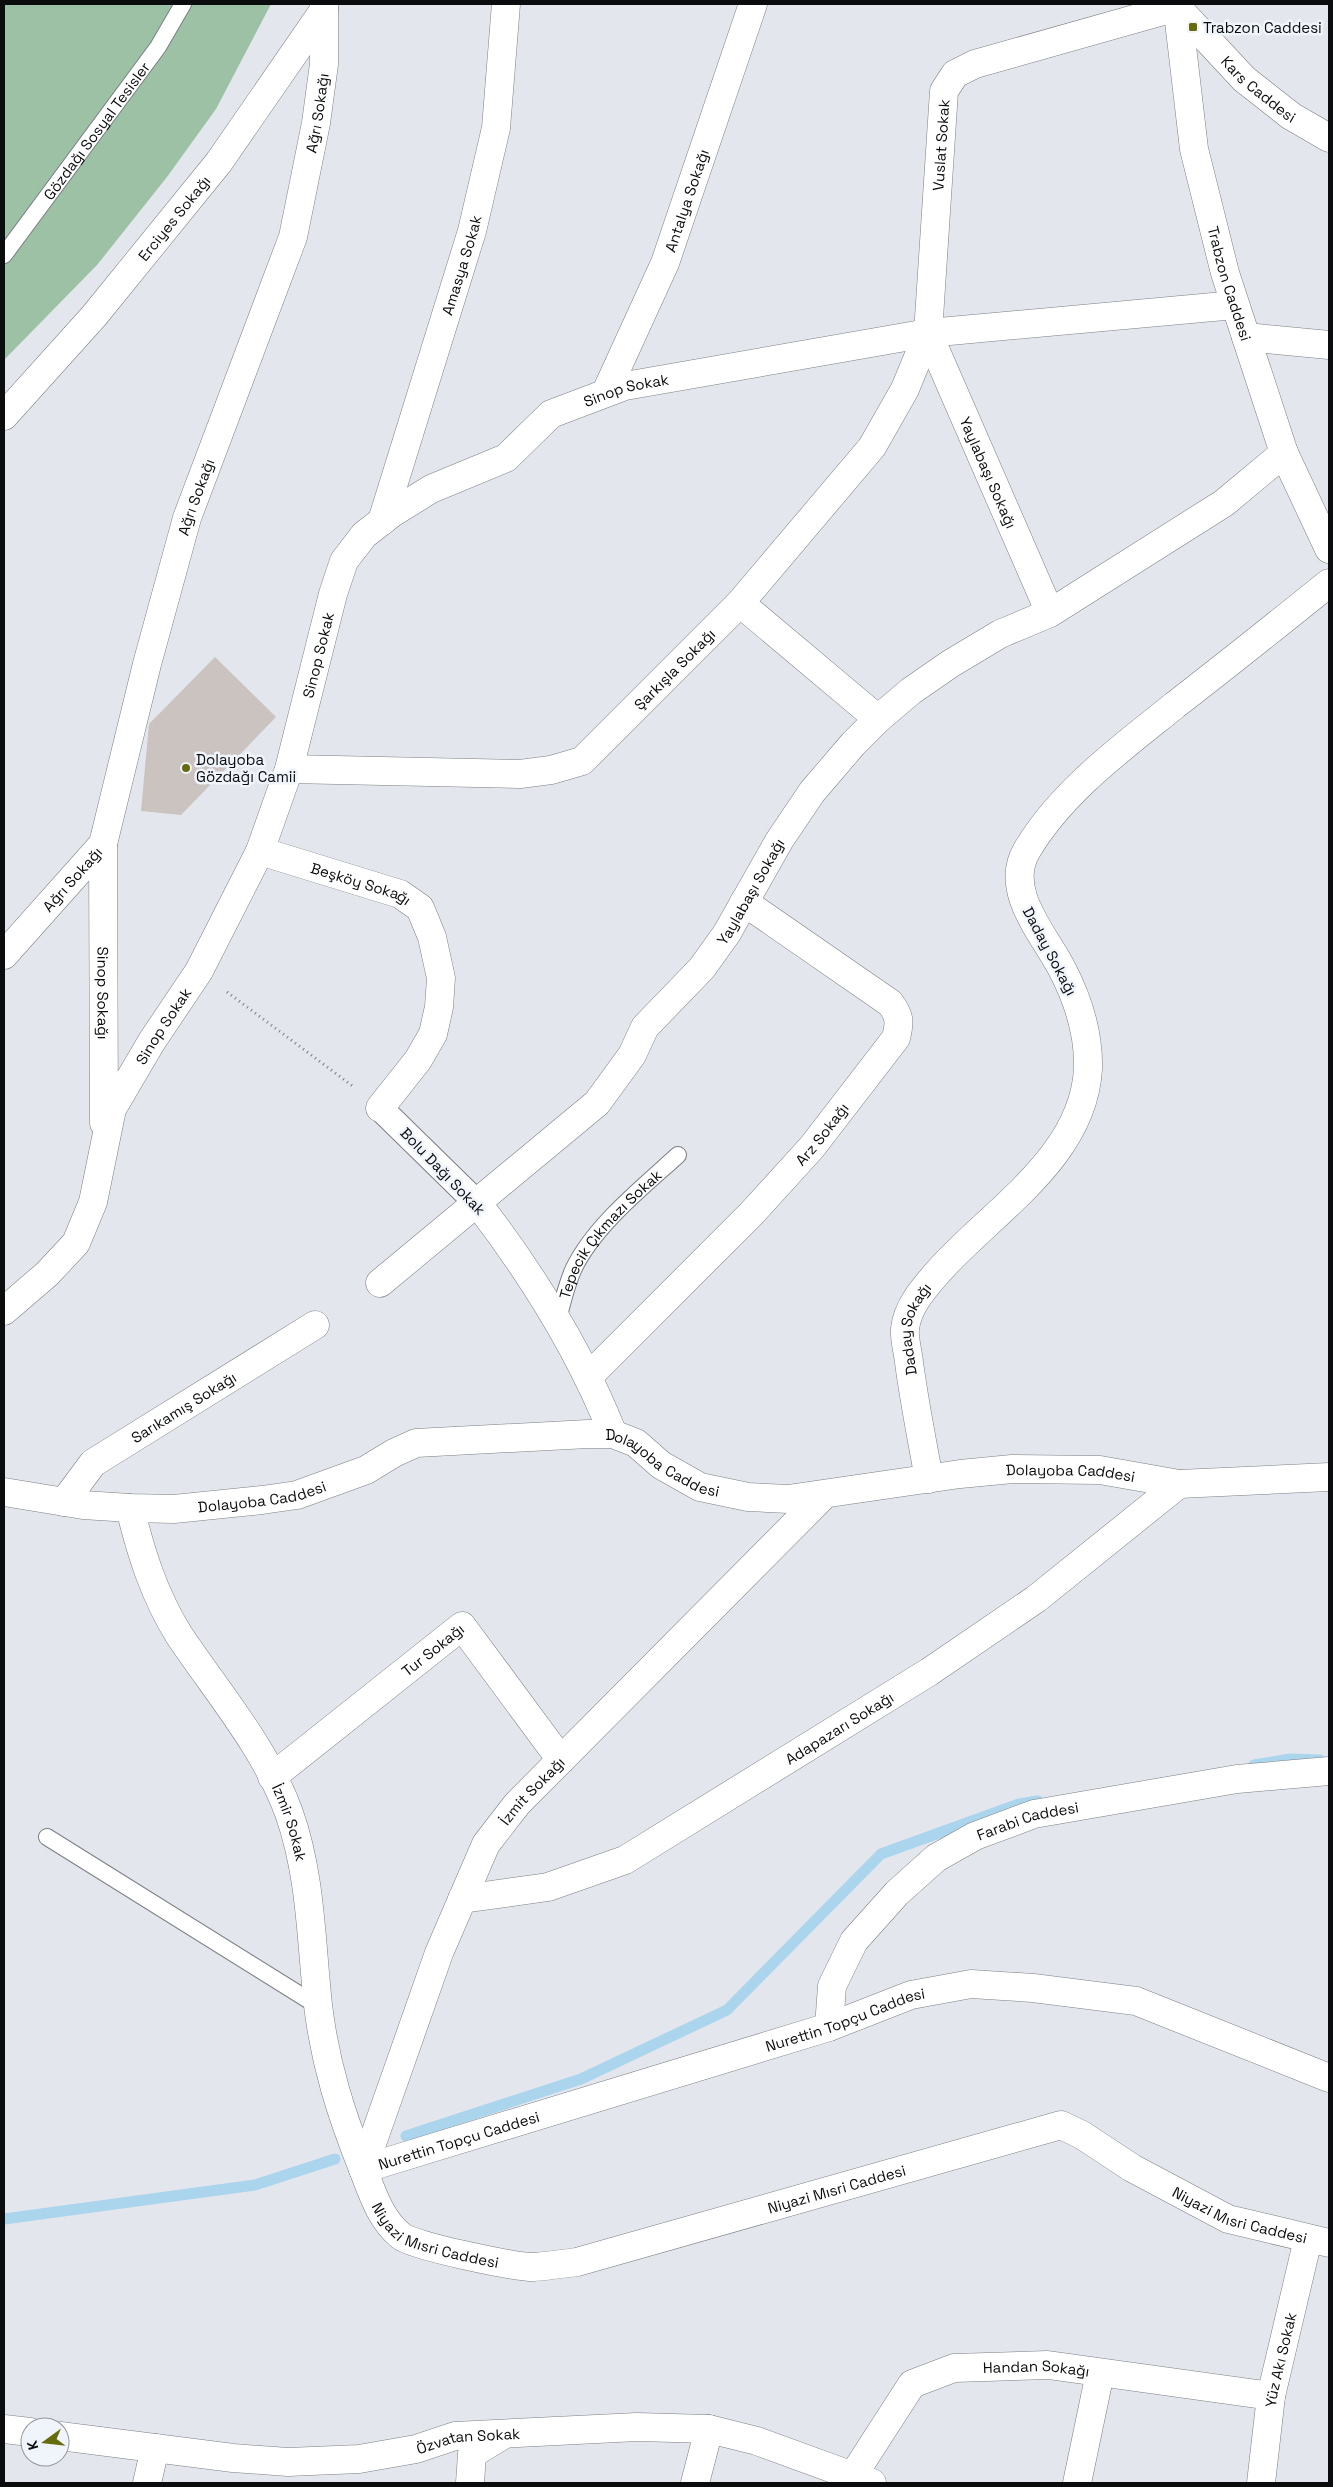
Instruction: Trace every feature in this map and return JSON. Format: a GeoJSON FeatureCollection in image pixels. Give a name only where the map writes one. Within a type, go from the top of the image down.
{"type":"FeatureCollection","features":[{"type":"Feature","properties":{"kind":"street","name":"Amasya Sokak"},"geometry":{"type":"LineString","coordinates":[[382,521],[472,230],[496,128],[506,4]]}},
{"type":"Feature","properties":{"kind":"street","name":"Antalya Sokağı"},"geometry":{"type":"LineString","coordinates":[[606,392],[665,263],[753,4]]}},
{"type":"Feature","properties":{"kind":"street","name":"Kars Caddesi"},"geometry":{"type":"LineString","coordinates":[[1177,5],[1244,79],[1291,116],[1329,138]]}},
{"type":"Feature","properties":{"kind":"street","name":"Trabzon Caddesi"},"geometry":{"type":"LineString","coordinates":[[1177,5],[1194,149],[1225,273],[1284,452],[1329,549]]}},
{"type":"Feature","properties":{"kind":"street","name":"Vuslat Sokak"},"geometry":{"type":"LineString","coordinates":[[928,332],[944,91],[954,74],[975,64],[1177,5]]}},
{"type":"Feature","properties":{"kind":"street","name":"Erciyes Sokağı"},"geometry":{"type":"LineString","coordinates":[[4,416],[94,316],[219,162],[324,7]]}},
{"type":"Feature","properties":{"kind":"street","name":"Ağrı Sokağı"},"geometry":{"type":"LineString","coordinates":[[4,955],[103,844],[147,664],[187,518],[293,237],[319,104],[324,64],[324,7]]}},
{"type":"Feature","properties":{"kind":"street","name":"Sinop Sokak"},"geometry":{"type":"LineString","coordinates":[[4,1312],[47,1274],[76,1242],[93,1202],[112,1109],[152,1041],[199,971],[260,850],[289,769],[308,683],[332,594],[344,561],[364,535],[431,489],[506,458],[552,414],[625,386],[928,332],[1236,305]]}},
{"type":"Feature","properties":{"kind":"street","name":"Şarkışla Sokağı"},"geometry":{"type":"LineString","coordinates":[[289,769],[520,774],[552,770],[582,761],[740,603],[872,447],[905,389],[928,332]]}},
{"type":"Feature","properties":{"kind":"street","name":"Yaylabaşı Sokağı"},"geometry":{"type":"LineString","coordinates":[[928,332],[1050,613]]}},
{"type":"Feature","properties":{"kind":"street"},"geometry":{"type":"LineString","coordinates":[[1246,337],[1329,345]]}},
{"type":"Feature","properties":{"kind":"street","name":"Yaylabaşı Sokağı"},"geometry":{"type":"LineString","coordinates":[[380,1284],[597,1103],[632,1055],[645,1027],[702,968],[726,933],[779,841],[812,792],[853,744],[878,719],[911,691],[950,664],[1000,634],[1050,613],[1224,503],[1284,452]]}},
{"type":"Feature","properties":{"kind":"street","name":"Daday Sokağı"},"geometry":{"type":"LineString","coordinates":[[929,1479],[905,1329],[912,1304],[956,1251],[1039,1172],[1069,1134],[1082,1100],[1088,1071],[1087,1036],[1076,999],[1062,968],[1023,900],[1019,879],[1025,853],[1041,829],[1063,803],[1104,764],[1329,583]]}},
{"type":"Feature","properties":{"kind":"street"},"geometry":{"type":"LineString","coordinates":[[740,603],[878,719]]}},
{"type":"Feature","properties":{"kind":"street","name":"Sinop Sokağı"},"geometry":{"type":"LineString","coordinates":[[103,844],[104,1142]]}},
{"type":"Feature","properties":{"kind":"street","name":"Beşköy Sokağı"},"geometry":{"type":"LineString","coordinates":[[260,850],[400,894],[420,908],[432,937],[441,978],[439,1007],[433,1034],[423,1051],[380,1108]]}},
{"type":"Feature","properties":{"kind":"street","name":"Arz Sokağı"},"geometry":{"type":"LineString","coordinates":[[589,1376],[779,1184],[812,1147],[896,1038],[900,1022],[897,1012],[890,1003],[744,902]]}},
{"type":"Feature","properties":{"kind":"street","name":"Bolu Dağı Sokak"},"geometry":{"type":"LineString","coordinates":[[380,1108],[478,1204],[514,1250],[589,1376],[613,1434]]}},
{"type":"Feature","properties":{"kind":"street","name":"Sarıkamış Sokağı"},"geometry":{"type":"LineString","coordinates":[[64,1502],[93,1463],[315,1325]]}},
{"type":"Feature","properties":{"kind":"street","name":"Dolayoba Caddesi"},"geometry":{"type":"LineString","coordinates":[[4,1492],[64,1502],[130,1508],[174,1509],[297,1495],[366,1470],[394,1453],[416,1443],[457,1439],[613,1434],[636,1444],[661,1465],[700,1487],[748,1497],[788,1499],[1012,1469],[1065,1468],[1100,1470],[1179,1484],[1329,1477]]}},
{"type":"Feature","properties":{"kind":"street","name":"Adapazarı Sokağı"},"geometry":{"type":"LineString","coordinates":[[462,1899],[548,1887],[625,1860],[929,1672],[1036,1599],[1179,1484]]}},
{"type":"Feature","properties":{"kind":"street","name":"İzmit Sokağı"},"geometry":{"type":"LineString","coordinates":[[363,2169],[439,1953],[486,1844],[517,1804],[824,1495]]}},
{"type":"Feature","properties":{"kind":"street","name":"İzmir Sokak"},"geometry":{"type":"LineString","coordinates":[[130,1508],[141,1554],[153,1585],[178,1633],[239,1720],[272,1777],[288,1812],[306,1878],[318,2006],[326,2059],[343,2123],[363,2169]]}},
{"type":"Feature","properties":{"kind":"street","name":"Tur Sokağı"},"geometry":{"type":"LineString","coordinates":[[272,1777],[462,1626],[561,1760]]}},
{"type":"Feature","properties":{"kind":"street","name":"Farabi Caddesi"},"geometry":{"type":"LineString","coordinates":[[829,2026],[832,1986],[854,1941],[897,1893],[936,1858],[975,1836],[1034,1814],[1236,1779],[1329,1771]]}},
{"type":"Feature","properties":{"kind":"street","name":"Nurettin Topçu Caddesi"},"geometry":{"type":"LineString","coordinates":[[363,2169],[829,2026],[911,1995],[971,1984],[1033,1988],[1136,2001],[1329,2078]]}},
{"type":"Feature","properties":{"kind":"street","name":"Niyazi Mısri Caddesi"},"geometry":{"type":"LineString","coordinates":[[363,2169],[376,2204],[402,2237],[492,2262],[531,2267],[576,2262],[1061,2125],[1082,2135],[1132,2168],[1186,2199],[1228,2219],[1319,2241]]}},
{"type":"Feature","properties":{"kind":"street","name":"Yüz Akı Sokak"},"geometry":{"type":"LineString","coordinates":[[1262,2483],[1271,2396],[1319,2241]]}},
{"type":"Feature","properties":{"kind":"street","name":"Handan Sokağı"},"geometry":{"type":"LineString","coordinates":[[862,2480],[912,2384],[954,2368],[1048,2365],[1100,2374],[1271,2396]]}},
{"type":"Feature","properties":{"kind":"street"},"geometry":{"type":"LineString","coordinates":[[1077,2483],[1100,2374]]}},
{"type":"Feature","properties":{"kind":"street","name":"Özvatan Sokak"},"geometry":{"type":"LineString","coordinates":[[70,2437],[288,2462],[359,2459],[416,2449],[455,2436],[637,2427],[710,2430],[757,2441],[862,2480]]}},
{"type":"Feature","properties":{"kind":"street"},"geometry":{"type":"LineString","coordinates":[[4,2429],[20,2431]]}},
{"type":"Feature","properties":{"kind":"street"},"geometry":{"type":"LineString","coordinates":[[695,2483],[710,2430]]}},
{"type":"Feature","properties":{"kind":"street"},"geometry":{"type":"LineString","coordinates":[[470,2483],[472,2454],[508,2432]]}},
{"type":"Feature","properties":{"kind":"street"},"geometry":{"type":"LineString","coordinates":[[147,2483],[155,2448]]}},
{"type":"Feature","properties":{"kind":"lane","name":"Gözdağı Sosyal Tesisler"},"geometry":{"type":"LineString","coordinates":[[4,255],[158,47],[183,4]]}},
{"type":"Feature","properties":{"kind":"lane","name":"Tepecik Çıkmazı Sokak"},"geometry":{"type":"LineString","coordinates":[[557,1323],[574,1268],[593,1240],[616,1213],[678,1155]]}},
{"type":"Feature","properties":{"kind":"lane"},"geometry":{"type":"LineString","coordinates":[[47,1837],[318,2006]]}},
{"type":"Feature","properties":{"kind":"path"},"geometry":{"type":"LineString","coordinates":[[199,971],[380,1108]]}},
{"type":"Feature","properties":{"kind":"green space"},"geometry":{"type":"Polygon","coordinates":[[[4,4],[271,4],[216,109],[167,177],[97,265],[4,360],[4,4]]]}},
{"type":"Feature","properties":{"kind":"building","name":"Dolayoba Gözdağı Camii"},"geometry":{"type":"Polygon","coordinates":[[[215,657],[276,717],[181,815],[141,811],[149,724],[215,657]]]}},
{"type":"Feature","properties":{"kind":"waterway"},"geometry":{"type":"LineString","coordinates":[[1254,1765],[1290,1759],[1320,1760]]}},
{"type":"Feature","properties":{"kind":"waterway"},"geometry":{"type":"LineString","coordinates":[[406,2136],[581,2079],[727,2010],[881,1854],[1019,1804],[1038,1801]]}},
{"type":"Feature","properties":{"kind":"waterway"},"geometry":{"type":"LineString","coordinates":[[4,2219],[255,2185],[335,2159]]}},
{"type":"Feature","properties":{"kind":"place","name":"Trabzon Caddesi̇"},"geometry":{"type":"Point","coordinates":[1193,27]}},
{"type":"Feature","properties":{"kind":"place","name":"Dolayoba Gözdağı Camii"},"geometry":{"type":"Point","coordinates":[186,768]}}]}
